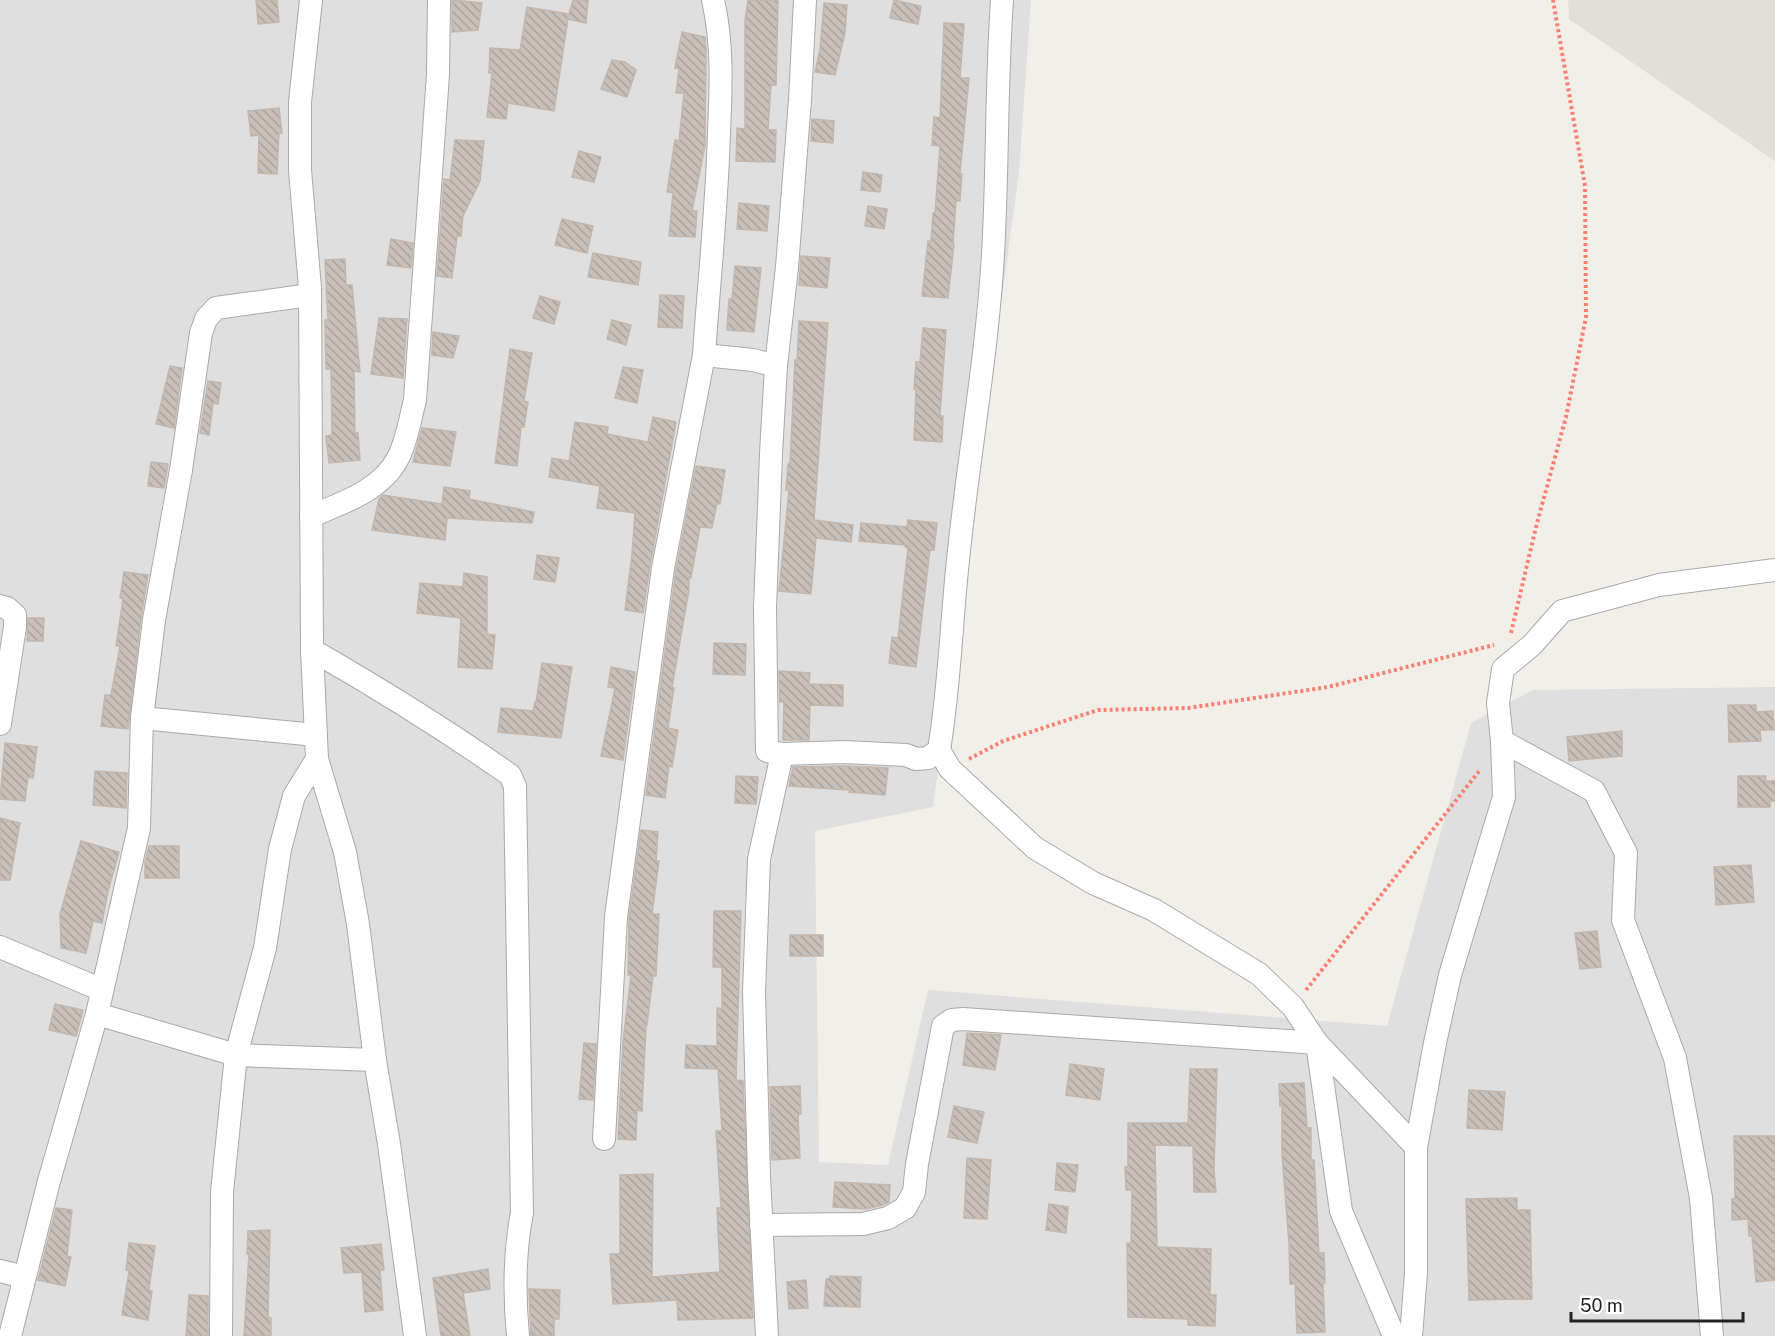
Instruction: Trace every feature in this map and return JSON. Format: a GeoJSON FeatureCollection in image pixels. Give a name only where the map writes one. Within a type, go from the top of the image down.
{"type":"FeatureCollection","features":[{"type":"Feature","properties":{"kind":"street"},"geometry":{"type":"LineString","coordinates":[[311,0],[300,102],[300,170],[310,295],[312,650],[317,759],[346,862],[358,924],[415,1336]]}},
{"type":"Feature","properties":{"kind":"street"},"geometry":{"type":"LineString","coordinates":[[311,516],[363,494],[398,459],[408,430],[415,400],[438,74],[439,0]]}},
{"type":"Feature","properties":{"kind":"street"},"geometry":{"type":"LineString","coordinates":[[604,1139],[616,917],[663,568],[704,355],[718,166],[721,72],[719,27],[713,0]]}},
{"type":"Feature","properties":{"kind":"street"},"geometry":{"type":"LineString","coordinates":[[805,0],[799,124],[776,366],[765,608],[766,751],[782,754],[844,752],[906,755],[916,759],[944,760],[1035,848],[1093,883],[1154,910],[1259,974],[1293,1008],[1317,1043],[1416,1147]]}},
{"type":"Feature","properties":{"kind":"street"},"geometry":{"type":"LineString","coordinates":[[944,760],[957,568],[980,385],[993,255],[998,52],[1002,0]]}},
{"type":"Feature","properties":{"kind":"street"},"geometry":{"type":"LineString","coordinates":[[10,1336],[49,1181],[97,1014],[139,828],[142,717],[154,620],[181,470],[201,333],[206,319],[216,308],[310,295]]}},
{"type":"Feature","properties":{"kind":"street"},"geometry":{"type":"LineString","coordinates":[[704,355],[753,360],[776,366]]}},
{"type":"Feature","properties":{"kind":"street"},"geometry":{"type":"LineString","coordinates":[[1411,1336],[1416,1273],[1416,1147],[1450,975],[1504,797],[1498,703],[1503,669],[1532,645],[1562,611],[1659,585],[1775,570]]}},
{"type":"Feature","properties":{"kind":"street"},"geometry":{"type":"LineString","coordinates":[[0,606],[8,608],[15,615],[15,627],[0,724]]}},
{"type":"Feature","properties":{"kind":"street"},"geometry":{"type":"LineString","coordinates":[[312,650],[443,730],[510,775],[515,786],[522,1213],[517,1240],[514,1299],[518,1336]]}},
{"type":"Feature","properties":{"kind":"street"},"geometry":{"type":"LineString","coordinates":[[142,717],[316,735]]}},
{"type":"Feature","properties":{"kind":"street"},"geometry":{"type":"LineString","coordinates":[[1502,741],[1594,791],[1626,853],[1623,920],[1675,1058],[1701,1198],[1712,1336]]}},
{"type":"Feature","properties":{"kind":"street"},"geometry":{"type":"LineString","coordinates":[[766,1336],[754,992],[759,859],[782,754]]}},
{"type":"Feature","properties":{"kind":"street"},"geometry":{"type":"LineString","coordinates":[[221,1336],[222,1192],[236,1055],[265,948],[280,849],[294,796],[317,759]]}},
{"type":"Feature","properties":{"kind":"street"},"geometry":{"type":"LineString","coordinates":[[0,947],[102,990]]}},
{"type":"Feature","properties":{"kind":"street"},"geometry":{"type":"LineString","coordinates":[[97,1014],[236,1055],[375,1060]]}},
{"type":"Feature","properties":{"kind":"street"},"geometry":{"type":"LineString","coordinates":[[761,1225],[863,1224],[888,1218],[905,1208],[914,1192],[917,1164],[943,1026],[952,1020],[1317,1043]]}},
{"type":"Feature","properties":{"kind":"street"},"geometry":{"type":"LineString","coordinates":[[1317,1043],[1341,1210],[1394,1336]]}},
{"type":"Feature","properties":{"kind":"street"},"geometry":{"type":"LineString","coordinates":[[0,1271],[24,1276]]}},
{"type":"Feature","properties":{"kind":"path"},"geometry":{"type":"LineString","coordinates":[[1503,669],[1536,527],[1566,417],[1586,317],[1585,186],[1552,0]]}},
{"type":"Feature","properties":{"kind":"path"},"geometry":{"type":"LineString","coordinates":[[944,760],[1098,710],[1188,708],[1328,687],[1499,644]]}},
{"type":"Feature","properties":{"kind":"path"},"geometry":{"type":"LineString","coordinates":[[1293,1008],[1481,768]]}},
{"type":"Feature","properties":{"kind":"shaded area"},"geometry":{"type":"Polygon","coordinates":[[[0,0],[1031,0],[1019,172],[933,807],[815,831],[819,1162],[888,1165],[928,990],[1387,1026],[1471,723],[1533,690],[1775,687],[1775,1336],[0,1336],[0,0]]]}},
{"type":"Feature","properties":{"kind":"shaded area"},"geometry":{"type":"Polygon","coordinates":[[[1568,0],[1775,0],[1775,161],[1569,19],[1568,0]]]}},
{"type":"Feature","properties":{"kind":"building"},"geometry":{"type":"Polygon","coordinates":[[[256,0],[277,0],[279,22],[258,24],[256,0]]]}},
{"type":"Feature","properties":{"kind":"building"},"geometry":{"type":"Polygon","coordinates":[[[452,0],[482,3],[478,30],[452,32],[452,0]]]}},
{"type":"Feature","properties":{"kind":"building"},"geometry":{"type":"Polygon","coordinates":[[[573,0],[588,0],[586,23],[568,19],[554,111],[508,103],[506,119],[487,117],[492,73],[489,73],[490,48],[520,50],[527,7],[569,14],[573,0]]]}},
{"type":"Feature","properties":{"kind":"building"},"geometry":{"type":"Polygon","coordinates":[[[748,0],[778,0],[776,85],[771,85],[768,130],[776,130],[775,162],[736,161],[737,128],[745,129],[745,20],[748,0]]]}},
{"type":"Feature","properties":{"kind":"building"},"geometry":{"type":"Polygon","coordinates":[[[894,0],[921,6],[918,24],[890,18],[894,0]]]}},
{"type":"Feature","properties":{"kind":"building"},"geometry":{"type":"Polygon","coordinates":[[[824,3],[847,5],[845,33],[835,75],[815,72],[820,49],[824,3]]]}},
{"type":"Feature","properties":{"kind":"building"},"geometry":{"type":"Polygon","coordinates":[[[944,23],[964,24],[960,78],[969,78],[960,174],[962,174],[960,201],[956,201],[948,298],[922,296],[928,241],[931,241],[933,213],[935,213],[940,146],[932,145],[934,117],[940,118],[944,23]]]}},
{"type":"Feature","properties":{"kind":"building"},"geometry":{"type":"Polygon","coordinates":[[[682,32],[705,37],[706,50],[705,146],[692,211],[697,211],[695,237],[669,236],[673,193],[667,192],[675,140],[679,141],[684,93],[676,93],[679,69],[675,68],[682,32]]]}},
{"type":"Feature","properties":{"kind":"building"},"geometry":{"type":"Polygon","coordinates":[[[612,60],[625,62],[636,70],[627,97],[601,89],[612,60]]]}},
{"type":"Feature","properties":{"kind":"building"},"geometry":{"type":"Polygon","coordinates":[[[279,108],[282,133],[279,133],[277,174],[258,173],[259,135],[251,136],[248,111],[279,108]]]}},
{"type":"Feature","properties":{"kind":"building"},"geometry":{"type":"Polygon","coordinates":[[[812,119],[834,121],[833,143],[811,141],[812,119]]]}},
{"type":"Feature","properties":{"kind":"building"},"geometry":{"type":"Polygon","coordinates":[[[455,140],[484,141],[480,181],[463,216],[461,236],[457,236],[452,278],[437,276],[444,179],[450,180],[455,140]]]}},
{"type":"Feature","properties":{"kind":"building"},"geometry":{"type":"Polygon","coordinates":[[[579,151],[601,157],[594,182],[572,177],[579,151]]]}},
{"type":"Feature","properties":{"kind":"building"},"geometry":{"type":"Polygon","coordinates":[[[863,172],[882,175],[880,192],[861,190],[863,172]]]}},
{"type":"Feature","properties":{"kind":"building"},"geometry":{"type":"Polygon","coordinates":[[[739,203],[769,206],[767,231],[737,229],[739,203]]]}},
{"type":"Feature","properties":{"kind":"building"},"geometry":{"type":"Polygon","coordinates":[[[868,206],[887,209],[884,229],[865,226],[868,206]]]}},
{"type":"Feature","properties":{"kind":"building"},"geometry":{"type":"Polygon","coordinates":[[[562,219],[593,226],[587,253],[555,245],[562,219]]]}},
{"type":"Feature","properties":{"kind":"building"},"geometry":{"type":"Polygon","coordinates":[[[391,239],[413,243],[411,268],[387,265],[391,239]]]}},
{"type":"Feature","properties":{"kind":"building"},"geometry":{"type":"Polygon","coordinates":[[[593,253],[641,262],[638,285],[588,277],[593,253]]]}},
{"type":"Feature","properties":{"kind":"building"},"geometry":{"type":"Polygon","coordinates":[[[801,256],[830,258],[827,288],[799,285],[801,256]]]}},
{"type":"Feature","properties":{"kind":"building"},"geometry":{"type":"Polygon","coordinates":[[[345,259],[346,285],[352,285],[360,372],[354,371],[355,433],[358,433],[360,460],[329,463],[326,436],[332,435],[331,369],[326,369],[325,320],[328,320],[325,260],[345,259]]]}},
{"type":"Feature","properties":{"kind":"building"},"geometry":{"type":"Polygon","coordinates":[[[735,266],[761,268],[754,332],[727,330],[729,299],[732,299],[735,266]]]}},
{"type":"Feature","properties":{"kind":"building"},"geometry":{"type":"Polygon","coordinates":[[[660,295],[684,296],[682,328],[658,327],[660,295]]]}},
{"type":"Feature","properties":{"kind":"building"},"geometry":{"type":"Polygon","coordinates":[[[540,296],[560,302],[554,324],[533,318],[540,296]]]}},
{"type":"Feature","properties":{"kind":"building"},"geometry":{"type":"Polygon","coordinates":[[[379,318],[407,319],[403,378],[371,374],[379,318]]]}},
{"type":"Feature","properties":{"kind":"building"},"geometry":{"type":"Polygon","coordinates":[[[612,320],[631,325],[626,345],[607,339],[612,320]]]}},
{"type":"Feature","properties":{"kind":"building"},"geometry":{"type":"Polygon","coordinates":[[[799,321],[828,323],[814,520],[853,525],[851,542],[816,538],[811,594],[779,591],[789,490],[786,490],[788,464],[790,464],[799,321]]]}},
{"type":"Feature","properties":{"kind":"building"},"geometry":{"type":"Polygon","coordinates":[[[923,328],[946,330],[940,416],[943,416],[942,442],[914,440],[916,362],[920,362],[923,328]]]}},
{"type":"Feature","properties":{"kind":"building"},"geometry":{"type":"Polygon","coordinates":[[[433,332],[459,336],[453,358],[432,355],[433,332]]]}},
{"type":"Feature","properties":{"kind":"building"},"geometry":{"type":"Polygon","coordinates":[[[510,349],[532,353],[524,401],[528,402],[524,427],[521,427],[517,466],[495,463],[510,349]]]}},
{"type":"Feature","properties":{"kind":"building"},"geometry":{"type":"Polygon","coordinates":[[[170,366],[182,368],[174,428],[156,424],[170,366]]]}},
{"type":"Feature","properties":{"kind":"building"},"geometry":{"type":"Polygon","coordinates":[[[623,367],[643,370],[637,403],[615,398],[623,367]]]}},
{"type":"Feature","properties":{"kind":"building"},"geometry":{"type":"Polygon","coordinates":[[[208,381],[221,383],[218,404],[213,403],[209,435],[200,433],[208,381]]]}},
{"type":"Feature","properties":{"kind":"building"},"geometry":{"type":"Polygon","coordinates":[[[653,417],[676,422],[643,613],[625,610],[635,513],[597,508],[600,486],[549,477],[552,458],[569,461],[575,422],[608,427],[607,434],[648,442],[653,417]]]}},
{"type":"Feature","properties":{"kind":"building"},"geometry":{"type":"Polygon","coordinates":[[[422,428],[456,432],[450,466],[413,462],[422,428]]]}},
{"type":"Feature","properties":{"kind":"building"},"geometry":{"type":"Polygon","coordinates":[[[151,462],[168,464],[164,488],[148,486],[151,462]]]}},
{"type":"Feature","properties":{"kind":"building"},"geometry":{"type":"Polygon","coordinates":[[[696,466],[725,470],[720,504],[717,503],[712,528],[700,527],[691,578],[689,577],[668,728],[678,730],[672,767],[669,766],[665,798],[646,795],[676,570],[696,466]]]}},
{"type":"Feature","properties":{"kind":"building"},"geometry":{"type":"Polygon","coordinates":[[[444,487],[470,491],[469,499],[534,512],[532,523],[447,518],[445,540],[372,530],[379,499],[383,495],[442,504],[444,487]]]}},
{"type":"Feature","properties":{"kind":"building"},"geometry":{"type":"Polygon","coordinates":[[[908,520],[937,523],[934,550],[930,550],[916,667],[889,663],[892,637],[898,638],[908,548],[905,545],[859,541],[861,523],[907,527],[908,520]]]}},
{"type":"Feature","properties":{"kind":"building"},"geometry":{"type":"Polygon","coordinates":[[[537,555],[559,558],[555,582],[534,579],[537,555]]]}},
{"type":"Feature","properties":{"kind":"building"},"geometry":{"type":"Polygon","coordinates":[[[124,572],[148,575],[128,729],[101,726],[105,695],[111,695],[120,646],[116,646],[123,599],[120,598],[124,572]]]}},
{"type":"Feature","properties":{"kind":"building"},"geometry":{"type":"Polygon","coordinates":[[[464,573],[487,577],[487,634],[495,635],[492,669],[458,667],[461,618],[417,613],[420,583],[463,587],[464,573]]]}},
{"type":"Feature","properties":{"kind":"building"},"geometry":{"type":"Polygon","coordinates":[[[28,618],[44,618],[43,641],[27,641],[28,618]]]}},
{"type":"Feature","properties":{"kind":"building"},"geometry":{"type":"Polygon","coordinates":[[[714,643],[746,644],[745,675],[713,674],[714,643]]]}},
{"type":"Feature","properties":{"kind":"building"},"geometry":{"type":"Polygon","coordinates":[[[542,663],[572,667],[561,738],[498,732],[501,708],[533,711],[542,663]]]}},
{"type":"Feature","properties":{"kind":"building"},"geometry":{"type":"Polygon","coordinates":[[[611,667],[635,672],[623,760],[601,756],[615,688],[608,687],[611,667]]]}},
{"type":"Feature","properties":{"kind":"building"},"geometry":{"type":"Polygon","coordinates":[[[779,671],[810,673],[809,684],[843,685],[843,706],[810,705],[809,740],[783,740],[784,702],[780,702],[779,671]]]}},
{"type":"Feature","properties":{"kind":"building"},"geometry":{"type":"Polygon","coordinates":[[[1728,705],[1756,705],[1756,712],[1773,711],[1774,730],[1760,730],[1761,741],[1729,742],[1728,705]]]}},
{"type":"Feature","properties":{"kind":"building"},"geometry":{"type":"Polygon","coordinates":[[[1622,731],[1622,756],[1569,761],[1567,737],[1622,731]]]}},
{"type":"Feature","properties":{"kind":"building"},"geometry":{"type":"Polygon","coordinates":[[[5,743],[37,747],[33,778],[28,777],[25,801],[0,799],[5,743]]]}},
{"type":"Feature","properties":{"kind":"building"},"geometry":{"type":"Polygon","coordinates":[[[793,767],[888,768],[885,795],[789,786],[793,767]]]}},
{"type":"Feature","properties":{"kind":"building"},"geometry":{"type":"Polygon","coordinates":[[[95,771],[127,773],[126,808],[93,805],[95,771]]]}},
{"type":"Feature","properties":{"kind":"building"},"geometry":{"type":"Polygon","coordinates":[[[736,776],[758,777],[756,804],[735,803],[736,776]]]}},
{"type":"Feature","properties":{"kind":"building"},"geometry":{"type":"Polygon","coordinates":[[[1738,776],[1766,776],[1765,781],[1775,781],[1775,801],[1770,801],[1770,807],[1738,807],[1738,776]]]}},
{"type":"Feature","properties":{"kind":"building"},"geometry":{"type":"Polygon","coordinates":[[[0,818],[20,823],[10,880],[0,880],[0,818]]]}},
{"type":"Feature","properties":{"kind":"building"},"geometry":{"type":"Polygon","coordinates":[[[641,830],[658,832],[656,861],[659,861],[652,914],[659,914],[656,976],[653,976],[646,1025],[642,1111],[637,1110],[636,1140],[618,1139],[623,1042],[631,975],[628,975],[629,918],[641,830]]]}},
{"type":"Feature","properties":{"kind":"building"},"geometry":{"type":"Polygon","coordinates":[[[81,841],[119,852],[102,923],[93,921],[86,953],[61,948],[60,914],[81,841]]]}},
{"type":"Feature","properties":{"kind":"building"},"geometry":{"type":"Polygon","coordinates":[[[149,846],[179,846],[179,878],[145,878],[145,862],[149,846]]]}},
{"type":"Feature","properties":{"kind":"building"},"geometry":{"type":"Polygon","coordinates":[[[1751,865],[1754,902],[1716,905],[1714,867],[1751,865]]]}},
{"type":"Feature","properties":{"kind":"building"},"geometry":{"type":"Polygon","coordinates":[[[714,911],[741,911],[736,1080],[743,1081],[753,1318],[678,1320],[677,1300],[613,1304],[610,1254],[620,1254],[620,1175],[653,1174],[652,1277],[720,1272],[717,1208],[721,1208],[716,1131],[722,1131],[718,1069],[685,1068],[686,1045],[717,1046],[717,1008],[722,1009],[722,967],[713,967],[714,911]]]}},
{"type":"Feature","properties":{"kind":"building"},"geometry":{"type":"Polygon","coordinates":[[[1597,931],[1601,967],[1580,969],[1575,933],[1597,931]]]}},
{"type":"Feature","properties":{"kind":"building"},"geometry":{"type":"Polygon","coordinates":[[[790,935],[823,935],[823,956],[790,956],[790,935]]]}},
{"type":"Feature","properties":{"kind":"building"},"geometry":{"type":"Polygon","coordinates":[[[55,1004],[83,1010],[76,1036],[49,1030],[55,1004]]]}},
{"type":"Feature","properties":{"kind":"building"},"geometry":{"type":"Polygon","coordinates":[[[967,1033],[1001,1035],[995,1070],[963,1065],[967,1033]]]}},
{"type":"Feature","properties":{"kind":"building"},"geometry":{"type":"Polygon","coordinates":[[[584,1043],[596,1044],[593,1100],[579,1099],[584,1043]]]}},
{"type":"Feature","properties":{"kind":"building"},"geometry":{"type":"Polygon","coordinates":[[[1070,1064],[1104,1069],[1100,1100],[1066,1095],[1070,1064]]]}},
{"type":"Feature","properties":{"kind":"building"},"geometry":{"type":"Polygon","coordinates":[[[1190,1069],[1217,1069],[1214,1170],[1216,1192],[1194,1192],[1193,1146],[1155,1145],[1157,1247],[1211,1249],[1210,1295],[1216,1295],[1215,1326],[1188,1325],[1188,1319],[1128,1317],[1127,1243],[1131,1243],[1132,1190],[1126,1190],[1128,1123],[1188,1123],[1190,1069]]]}},
{"type":"Feature","properties":{"kind":"building"},"geometry":{"type":"Polygon","coordinates":[[[1304,1083],[1307,1128],[1311,1128],[1311,1160],[1314,1160],[1319,1253],[1324,1253],[1325,1332],[1297,1333],[1295,1284],[1290,1284],[1279,1084],[1304,1083]]]}},
{"type":"Feature","properties":{"kind":"building"},"geometry":{"type":"Polygon","coordinates":[[[800,1086],[801,1114],[798,1115],[800,1158],[772,1160],[770,1087],[800,1086]]]}},
{"type":"Feature","properties":{"kind":"building"},"geometry":{"type":"Polygon","coordinates":[[[1469,1090],[1505,1092],[1502,1130],[1467,1128],[1469,1090]]]}},
{"type":"Feature","properties":{"kind":"building"},"geometry":{"type":"Polygon","coordinates":[[[954,1106],[984,1112],[977,1143],[948,1137],[954,1106]]]}},
{"type":"Feature","properties":{"kind":"building"},"geometry":{"type":"Polygon","coordinates":[[[1734,1136],[1775,1136],[1775,1280],[1756,1282],[1752,1236],[1749,1236],[1748,1219],[1732,1220],[1732,1199],[1735,1199],[1734,1136]]]}},
{"type":"Feature","properties":{"kind":"building"},"geometry":{"type":"Polygon","coordinates":[[[967,1158],[991,1160],[987,1219],[964,1218],[967,1158]]]}},
{"type":"Feature","properties":{"kind":"building"},"geometry":{"type":"Polygon","coordinates":[[[1057,1163],[1078,1165],[1075,1192],[1055,1190],[1057,1163]]]}},
{"type":"Feature","properties":{"kind":"building"},"geometry":{"type":"Polygon","coordinates":[[[835,1182],[890,1185],[889,1202],[866,1209],[833,1207],[835,1182]]]}},
{"type":"Feature","properties":{"kind":"building"},"geometry":{"type":"Polygon","coordinates":[[[1517,1198],[1517,1210],[1530,1210],[1532,1299],[1469,1300],[1466,1199],[1517,1198]]]}},
{"type":"Feature","properties":{"kind":"building"},"geometry":{"type":"Polygon","coordinates":[[[1049,1204],[1068,1207],[1066,1233],[1046,1230],[1049,1204]]]}},
{"type":"Feature","properties":{"kind":"building"},"geometry":{"type":"Polygon","coordinates":[[[56,1208],[72,1210],[67,1256],[71,1257],[65,1286],[38,1280],[56,1208]]]}},
{"type":"Feature","properties":{"kind":"building"},"geometry":{"type":"Polygon","coordinates":[[[270,1230],[268,1318],[271,1318],[271,1336],[244,1336],[249,1254],[247,1254],[248,1231],[270,1230]]]}},
{"type":"Feature","properties":{"kind":"building"},"geometry":{"type":"Polygon","coordinates":[[[129,1243],[155,1246],[149,1290],[152,1291],[148,1320],[122,1315],[129,1271],[126,1270],[129,1243]]]}},
{"type":"Feature","properties":{"kind":"building"},"geometry":{"type":"Polygon","coordinates":[[[381,1244],[384,1270],[380,1270],[383,1310],[365,1312],[362,1272],[344,1273],[341,1248],[381,1244]]]}},
{"type":"Feature","properties":{"kind":"building"},"geometry":{"type":"Polygon","coordinates":[[[488,1269],[490,1289],[463,1293],[470,1336],[441,1336],[433,1278],[488,1269]]]}},
{"type":"Feature","properties":{"kind":"building"},"geometry":{"type":"Polygon","coordinates":[[[830,1276],[861,1277],[860,1307],[824,1306],[826,1279],[830,1276]]]}},
{"type":"Feature","properties":{"kind":"building"},"geometry":{"type":"Polygon","coordinates":[[[806,1280],[808,1308],[789,1309],[787,1282],[806,1280]]]}},
{"type":"Feature","properties":{"kind":"building"},"geometry":{"type":"Polygon","coordinates":[[[529,1289],[560,1290],[559,1319],[554,1319],[554,1336],[531,1336],[529,1289]]]}},
{"type":"Feature","properties":{"kind":"building"},"geometry":{"type":"Polygon","coordinates":[[[189,1295],[208,1296],[208,1336],[186,1336],[189,1295]]]}}]}
